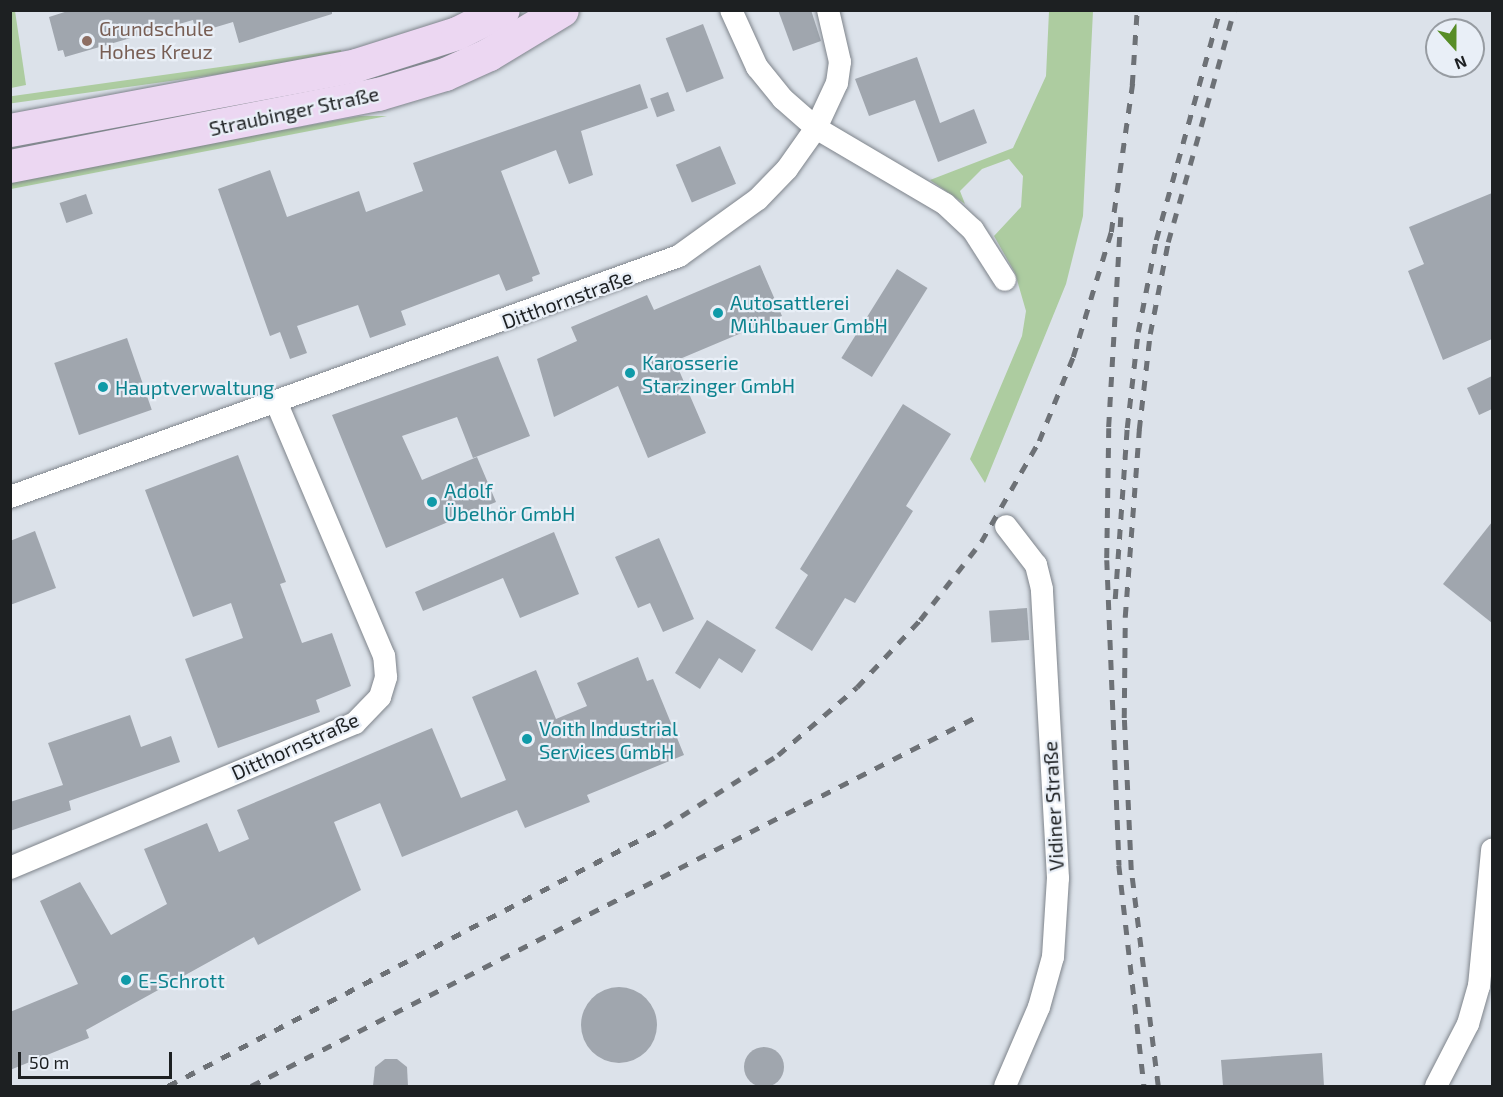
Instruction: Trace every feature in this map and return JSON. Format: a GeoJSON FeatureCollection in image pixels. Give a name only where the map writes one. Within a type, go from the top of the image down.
{"type":"FeatureCollection","features":[{"type":"Feature","properties":{"kind":"main road","name":"Straubinger Straße"},"geometry":{"type":"LineString","coordinates":[[10,130],[356,65],[457,33],[503,10]]}},
{"type":"Feature","properties":{"kind":"main road","name":"Straubinger Straße"},"geometry":{"type":"LineString","coordinates":[[10,166],[378,94],[489,54],[562,10]]}},
{"type":"Feature","properties":{"kind":"street"},"geometry":{"type":"LineString","coordinates":[[731,10],[757,67],[783,99],[816,128],[945,204],[973,230],[1005,280]]}},
{"type":"Feature","properties":{"kind":"street","name":"Ditthornstraße"},"geometry":{"type":"LineString","coordinates":[[10,497],[679,256],[758,199],[787,169],[816,128],[837,83],[840,62],[828,10]]}},
{"type":"Feature","properties":{"kind":"street","name":"Ditthornstraße"},"geometry":{"type":"LineString","coordinates":[[10,868],[355,723],[369,712],[380,697],[386,676],[384,656],[276,402]]}},
{"type":"Feature","properties":{"kind":"street","name":"Vidiner Straße"},"geometry":{"type":"LineString","coordinates":[[1005,1086],[1039,1007],[1053,957],[1058,878],[1042,589],[1036,565],[1006,526]]}},
{"type":"Feature","properties":{"kind":"street"},"geometry":{"type":"LineString","coordinates":[[1436,1086],[1468,1024],[1479,986],[1492,850]]}},
{"type":"Feature","properties":{"kind":"green space"},"geometry":{"type":"Polygon","coordinates":[[[11,10],[15,11],[26,85],[11,88],[11,10]]]}},
{"type":"Feature","properties":{"kind":"green space"},"geometry":{"type":"Polygon","coordinates":[[[1049,11],[1093,11],[1083,216],[1066,284],[985,483],[970,459],[1022,336],[1026,311],[1015,273],[994,236],[1021,207],[1023,176],[1009,159],[982,169],[960,191],[965,204],[930,180],[1013,148],[1046,76],[1049,11]]]}},
{"type":"Feature","properties":{"kind":"green space"},"geometry":{"type":"Polygon","coordinates":[[[341,50],[342,57],[10,104],[10,97],[341,50]]]}},
{"type":"Feature","properties":{"kind":"green space"},"geometry":{"type":"Polygon","coordinates":[[[360,116],[387,116],[11,189],[11,180],[360,116]]]}},
{"type":"Feature","properties":{"kind":"building","name":"Grundschule Hohes Kreuz"},"geometry":{"type":"Polygon","coordinates":[[[71,10],[332,10],[332,14],[239,43],[233,22],[196,33],[193,20],[65,57],[63,50],[58,51],[49,17],[71,10]]]}},
{"type":"Feature","properties":{"kind":"building"},"geometry":{"type":"Polygon","coordinates":[[[778,10],[811,10],[821,41],[793,51],[778,10]]]}},
{"type":"Feature","properties":{"kind":"building"},"geometry":{"type":"Polygon","coordinates":[[[703,24],[724,78],[686,92],[666,38],[703,24]]]}},
{"type":"Feature","properties":{"kind":"building"},"geometry":{"type":"Polygon","coordinates":[[[917,57],[940,123],[974,109],[987,143],[938,162],[915,100],[869,116],[855,79],[917,57]]]}},
{"type":"Feature","properties":{"kind":"building"},"geometry":{"type":"Polygon","coordinates":[[[640,84],[648,108],[581,131],[593,175],[569,184],[556,150],[501,171],[540,274],[532,277],[533,281],[506,291],[499,274],[401,311],[406,325],[370,338],[358,305],[297,326],[307,353],[290,359],[280,332],[270,336],[218,189],[270,170],[287,217],[359,191],[366,212],[423,191],[413,163],[640,84]]]}},
{"type":"Feature","properties":{"kind":"building"},"geometry":{"type":"Polygon","coordinates":[[[668,92],[675,111],[657,117],[650,98],[668,92]]]}},
{"type":"Feature","properties":{"kind":"building"},"geometry":{"type":"Polygon","coordinates":[[[720,146],[736,184],[692,202],[676,165],[720,146]]]}},
{"type":"Feature","properties":{"kind":"building"},"geometry":{"type":"Polygon","coordinates":[[[1492,193],[1492,339],[1443,360],[1408,271],[1424,264],[1409,227],[1492,193]]]}},
{"type":"Feature","properties":{"kind":"building"},"geometry":{"type":"Polygon","coordinates":[[[86,194],[93,214],[66,223],[60,203],[86,194]]]}},
{"type":"Feature","properties":{"kind":"building"},"geometry":{"type":"Polygon","coordinates":[[[760,265],[782,316],[675,361],[706,433],[648,458],[618,386],[554,417],[537,359],[577,341],[571,327],[647,295],[654,310],[760,265]]]}},
{"type":"Feature","properties":{"kind":"building"},"geometry":{"type":"Polygon","coordinates":[[[897,269],[928,288],[872,377],[841,358],[897,269]]]}},
{"type":"Feature","properties":{"kind":"building","name":"Hauptverwaltung"},"geometry":{"type":"Polygon","coordinates":[[[127,338],[152,410],[79,435],[54,363],[127,338]]]}},
{"type":"Feature","properties":{"kind":"building"},"geometry":{"type":"Polygon","coordinates":[[[498,356],[530,436],[473,458],[457,417],[402,436],[422,480],[477,457],[496,502],[386,548],[332,415],[498,356]]]}},
{"type":"Feature","properties":{"kind":"building"},"geometry":{"type":"Polygon","coordinates":[[[1492,376],[1492,409],[1479,415],[1467,388],[1492,376]]]}},
{"type":"Feature","properties":{"kind":"building"},"geometry":{"type":"Polygon","coordinates":[[[903,404],[951,434],[906,506],[913,511],[855,603],[845,598],[812,651],[775,628],[808,575],[800,569],[903,404]]]}},
{"type":"Feature","properties":{"kind":"building"},"geometry":{"type":"Polygon","coordinates":[[[238,455],[286,582],[280,584],[302,643],[332,633],[351,686],[316,700],[320,712],[218,748],[185,659],[243,638],[231,603],[193,617],[145,490],[238,455]]]}},
{"type":"Feature","properties":{"kind":"building"},"geometry":{"type":"Polygon","coordinates":[[[1492,522],[1492,623],[1443,584],[1492,522]]]}},
{"type":"Feature","properties":{"kind":"building"},"geometry":{"type":"Polygon","coordinates":[[[35,531],[56,588],[10,605],[10,541],[35,531]]]}},
{"type":"Feature","properties":{"kind":"building"},"geometry":{"type":"Polygon","coordinates":[[[554,532],[579,594],[520,618],[503,578],[423,611],[415,592],[554,532]]]}},
{"type":"Feature","properties":{"kind":"building"},"geometry":{"type":"Polygon","coordinates":[[[659,538],[694,619],[663,632],[650,603],[638,608],[615,557],[659,538]]]}},
{"type":"Feature","properties":{"kind":"building"},"geometry":{"type":"Polygon","coordinates":[[[1027,608],[1029,640],[991,643],[989,611],[1027,608]]]}},
{"type":"Feature","properties":{"kind":"building"},"geometry":{"type":"Polygon","coordinates":[[[707,620],[756,650],[742,673],[719,658],[700,689],[675,673],[707,620]]]}},
{"type":"Feature","properties":{"kind":"building"},"geometry":{"type":"Polygon","coordinates":[[[638,657],[647,681],[653,679],[684,755],[587,795],[590,802],[525,828],[517,810],[402,857],[380,803],[334,822],[361,890],[258,945],[254,937],[86,1030],[89,1038],[10,1070],[10,1012],[78,984],[40,901],[80,882],[111,935],[167,904],[144,849],[207,823],[219,852],[249,839],[237,810],[432,728],[461,798],[506,780],[472,697],[536,670],[556,719],[587,706],[577,683],[638,657]]]}},
{"type":"Feature","properties":{"kind":"building"},"geometry":{"type":"Polygon","coordinates":[[[130,715],[141,747],[171,736],[180,762],[69,801],[71,810],[10,831],[10,802],[63,785],[48,743],[130,715]]]}},
{"type":"Feature","properties":{"kind":"building"},"geometry":{"type":"Polygon","coordinates":[[[619,987],[634,990],[646,998],[654,1010],[657,1025],[654,1040],[646,1052],[634,1060],[619,1063],[604,1060],[592,1052],[584,1040],[581,1025],[584,1010],[592,998],[604,990],[619,987]]]}},
{"type":"Feature","properties":{"kind":"building"},"geometry":{"type":"Polygon","coordinates":[[[764,1047],[778,1053],[784,1067],[778,1081],[764,1087],[750,1081],[744,1067],[750,1053],[764,1047]]]}},
{"type":"Feature","properties":{"kind":"building"},"geometry":{"type":"Polygon","coordinates":[[[1322,1053],[1324,1086],[1223,1086],[1221,1060],[1322,1053]]]}},
{"type":"Feature","properties":{"kind":"building"},"geometry":{"type":"Polygon","coordinates":[[[385,1059],[397,1059],[407,1067],[408,1086],[373,1086],[375,1067],[385,1059]]]}},
{"type":"Feature","properties":{"kind":"railway"},"geometry":{"type":"LineString","coordinates":[[1132,85],[1137,10]]}},
{"type":"Feature","properties":{"kind":"railway"},"geometry":{"type":"LineString","coordinates":[[1115,599],[1127,428],[1138,332],[1156,240],[1220,10]]}},
{"type":"Feature","properties":{"kind":"railway"},"geometry":{"type":"LineString","coordinates":[[1158,1086],[1131,870],[1124,718],[1125,617],[1139,430],[1150,334],[1168,242],[1234,10]]}},
{"type":"Feature","properties":{"kind":"railway"},"geometry":{"type":"LineString","coordinates":[[168,1086],[664,827],[778,755],[857,687],[920,620],[981,542],[1039,441],[1073,357],[1111,232],[1133,79]]}},
{"type":"Feature","properties":{"kind":"railway"},"geometry":{"type":"LineString","coordinates":[[1121,217],[1109,428],[1107,560],[1119,865],[1144,1086]]}},
{"type":"Feature","properties":{"kind":"railway"},"geometry":{"type":"LineString","coordinates":[[251,1086],[976,717]]}},
{"type":"Feature","properties":{"kind":"place","name":"Grundschule Hohes Kreuz"},"geometry":{"type":"Point","coordinates":[87,41]}},
{"type":"Feature","properties":{"kind":"place","name":"Autosattlerei Mühlbauer GmbH"},"geometry":{"type":"Point","coordinates":[718,313]}},
{"type":"Feature","properties":{"kind":"place","name":"Karosserie Starzinger GmbH"},"geometry":{"type":"Point","coordinates":[630,373]}},
{"type":"Feature","properties":{"kind":"place","name":"Hauptverwaltung"},"geometry":{"type":"Point","coordinates":[103,387]}},
{"type":"Feature","properties":{"kind":"place","name":"Adolf Übelhör GmbH"},"geometry":{"type":"Point","coordinates":[432,502]}},
{"type":"Feature","properties":{"kind":"place","name":"Voith Industrial Services GmbH"},"geometry":{"type":"Point","coordinates":[527,739]}},
{"type":"Feature","properties":{"kind":"place","name":"E-Schrott"},"geometry":{"type":"Point","coordinates":[126,980]}}]}
